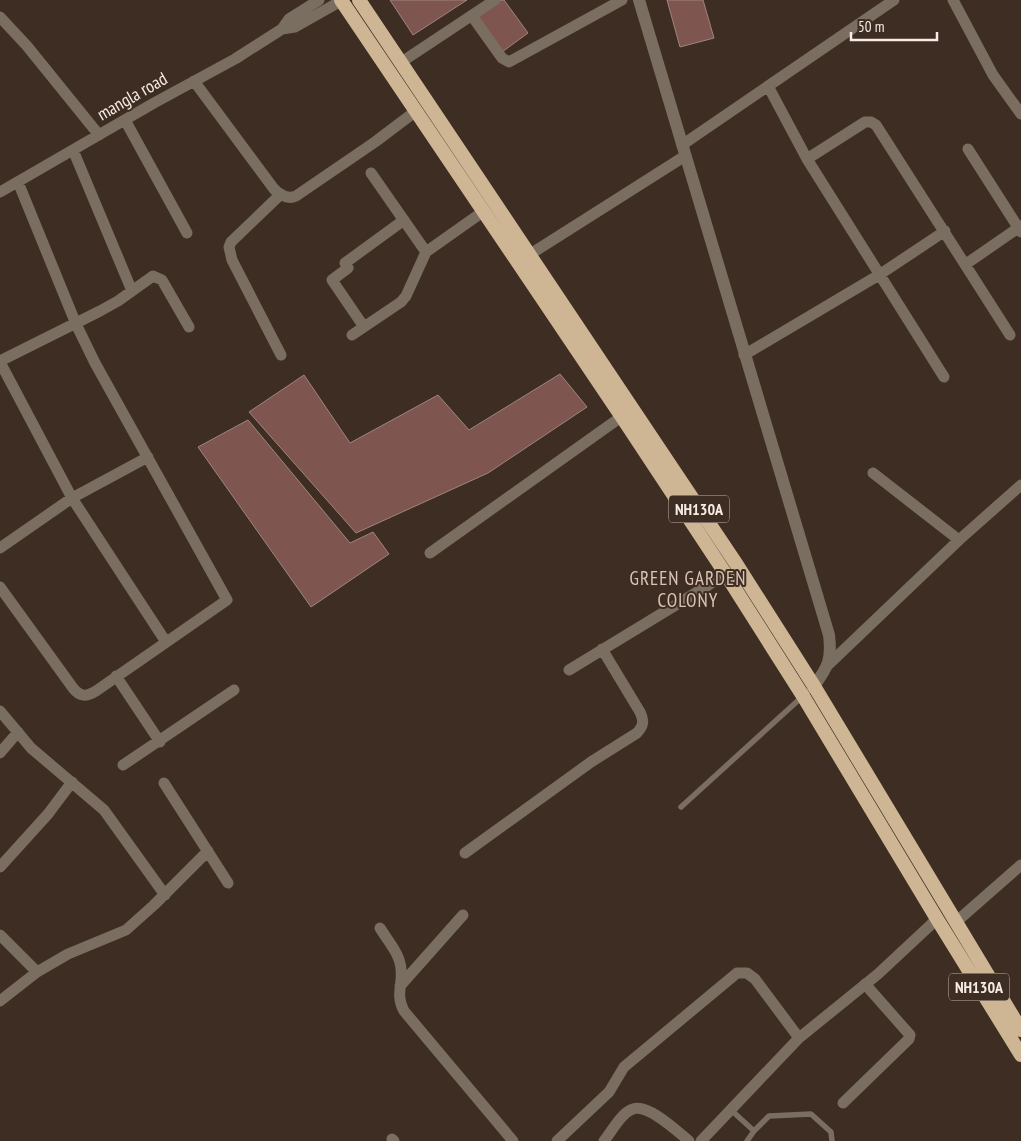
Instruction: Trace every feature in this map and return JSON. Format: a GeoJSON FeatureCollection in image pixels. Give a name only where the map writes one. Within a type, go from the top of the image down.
{"type":"FeatureCollection","features":[{"type":"Feature","properties":{"kind":"highway","name":"NH130A"},"geometry":{"type":"LineString","coordinates":[[359,0],[502,212],[725,573],[809,691],[956,922],[1021,1030]]}},
{"type":"Feature","properties":{"kind":"highway","name":"NH130A"},"geometry":{"type":"LineString","coordinates":[[341,1],[487,216],[737,565],[937,918],[1021,1055]]}},
{"type":"Feature","properties":{"kind":"highway"},"geometry":{"type":"LineString","coordinates":[[487,216],[502,212]]}},
{"type":"Feature","properties":{"kind":"street","name":"mangla road"},"geometry":{"type":"LineString","coordinates":[[282,29],[289,18],[319,0]]}},
{"type":"Feature","properties":{"kind":"street"},"geometry":{"type":"LineString","coordinates":[[400,63],[495,0]]}},
{"type":"Feature","properties":{"kind":"street"},"geometry":{"type":"LineString","coordinates":[[472,16],[502,58],[509,62],[622,0]]}},
{"type":"Feature","properties":{"kind":"street"},"geometry":{"type":"LineString","coordinates":[[639,0],[829,636],[829,664]]}},
{"type":"Feature","properties":{"kind":"street"},"geometry":{"type":"LineString","coordinates":[[529,255],[683,151],[768,86],[894,0]]}},
{"type":"Feature","properties":{"kind":"street"},"geometry":{"type":"LineString","coordinates":[[953,0],[992,75],[1021,114]]}},
{"type":"Feature","properties":{"kind":"street","name":"mangla road"},"geometry":{"type":"LineString","coordinates":[[0,192],[98,135],[236,59],[282,29],[295,27],[341,1]]}},
{"type":"Feature","properties":{"kind":"street"},"geometry":{"type":"LineString","coordinates":[[0,17],[27,46],[98,135]]}},
{"type":"Feature","properties":{"kind":"street"},"geometry":{"type":"LineString","coordinates":[[194,81],[274,189],[290,198],[296,196],[375,142],[416,110]]}},
{"type":"Feature","properties":{"kind":"street"},"geometry":{"type":"LineString","coordinates":[[768,86],[806,159],[944,377]]}},
{"type":"Feature","properties":{"kind":"street"},"geometry":{"type":"LineString","coordinates":[[125,120],[187,233]]}},
{"type":"Feature","properties":{"kind":"street"},"geometry":{"type":"LineString","coordinates":[[806,159],[866,122],[874,123],[1010,335]]}},
{"type":"Feature","properties":{"kind":"street"},"geometry":{"type":"LineString","coordinates":[[966,264],[1020,229],[968,149]]}},
{"type":"Feature","properties":{"kind":"street"},"geometry":{"type":"LineString","coordinates":[[73,150],[132,291]]}},
{"type":"Feature","properties":{"kind":"street"},"geometry":{"type":"LineString","coordinates":[[372,173],[426,252]]}},
{"type":"Feature","properties":{"kind":"street"},"geometry":{"type":"LineString","coordinates":[[0,588],[77,693],[83,696],[90,694],[227,600],[76,324],[18,182]]}},
{"type":"Feature","properties":{"kind":"street"},"geometry":{"type":"LineString","coordinates":[[280,194],[233,240],[228,248],[232,260],[280,354]]}},
{"type":"Feature","properties":{"kind":"street"},"geometry":{"type":"LineString","coordinates":[[352,335],[401,302],[426,252],[487,216]]}},
{"type":"Feature","properties":{"kind":"street"},"geometry":{"type":"LineString","coordinates":[[364,327],[332,280],[348,268],[345,263],[404,220]]}},
{"type":"Feature","properties":{"kind":"street"},"geometry":{"type":"LineString","coordinates":[[744,355],[879,275],[945,231]]}},
{"type":"Feature","properties":{"kind":"street"},"geometry":{"type":"LineString","coordinates":[[166,642],[72,498],[0,361],[113,304],[153,276],[160,278],[188,327]]}},
{"type":"Feature","properties":{"kind":"street"},"geometry":{"type":"LineString","coordinates":[[430,554],[627,413]]}},
{"type":"Feature","properties":{"kind":"street"},"geometry":{"type":"LineString","coordinates":[[0,548],[72,498],[148,457]]}},
{"type":"Feature","properties":{"kind":"street"},"geometry":{"type":"LineString","coordinates":[[873,473],[959,540]]}},
{"type":"Feature","properties":{"kind":"street"},"geometry":{"type":"LineString","coordinates":[[809,691],[829,664],[959,540],[1021,485]]}},
{"type":"Feature","properties":{"kind":"street"},"geometry":{"type":"LineString","coordinates":[[569,670],[725,573]]}},
{"type":"Feature","properties":{"kind":"street"},"geometry":{"type":"LineString","coordinates":[[465,853],[591,762],[637,733],[641,728],[643,722],[640,712],[602,649]]}},
{"type":"Feature","properties":{"kind":"street"},"geometry":{"type":"LineString","coordinates":[[116,676],[160,742]]}},
{"type":"Feature","properties":{"kind":"street"},"geometry":{"type":"LineString","coordinates":[[123,766],[234,690]]}},
{"type":"Feature","properties":{"kind":"street"},"geometry":{"type":"LineString","coordinates":[[0,711],[39,754],[99,805],[110,817],[165,895]]}},
{"type":"Feature","properties":{"kind":"street"},"geometry":{"type":"LineString","coordinates":[[0,753],[18,732]]}},
{"type":"Feature","properties":{"kind":"street"},"geometry":{"type":"LineString","coordinates":[[0,867],[48,814],[72,782]]}},
{"type":"Feature","properties":{"kind":"street"},"geometry":{"type":"LineString","coordinates":[[164,783],[228,883]]}},
{"type":"Feature","properties":{"kind":"street"},"geometry":{"type":"LineString","coordinates":[[0,1000],[37,972],[84,946],[126,930],[165,895],[208,851]]}},
{"type":"Feature","properties":{"kind":"street"},"geometry":{"type":"LineString","coordinates":[[956,922],[1021,865]]}},
{"type":"Feature","properties":{"kind":"street"},"geometry":{"type":"LineString","coordinates":[[400,986],[463,915]]}},
{"type":"Feature","properties":{"kind":"street"},"geometry":{"type":"LineString","coordinates":[[701,1141],[799,1038],[866,984],[937,918]]}},
{"type":"Feature","properties":{"kind":"street"},"geometry":{"type":"LineString","coordinates":[[380,928],[398,958],[401,969],[400,1004],[408,1017],[513,1141]]}},
{"type":"Feature","properties":{"kind":"street"},"geometry":{"type":"LineString","coordinates":[[0,935],[37,972]]}},
{"type":"Feature","properties":{"kind":"street"},"geometry":{"type":"LineString","coordinates":[[557,1141],[609,1092],[624,1067],[737,973],[743,972],[755,980],[799,1038]]}},
{"type":"Feature","properties":{"kind":"street"},"geometry":{"type":"LineString","coordinates":[[843,1104],[909,1039],[910,1035],[866,984]]}},
{"type":"Feature","properties":{"kind":"street"},"geometry":{"type":"LineString","coordinates":[[604,1141],[622,1117],[630,1110],[638,1108],[646,1109],[653,1113],[689,1141]]}},
{"type":"Feature","properties":{"kind":"lane"},"geometry":{"type":"LineString","coordinates":[[680,807],[809,691]]}},
{"type":"Feature","properties":{"kind":"lane"},"geometry":{"type":"LineString","coordinates":[[730,1109],[754,1131]]}},
{"type":"Feature","properties":{"kind":"lane"},"geometry":{"type":"LineString","coordinates":[[747,1141],[746,1139],[769,1116],[811,1114],[831,1132],[832,1141]]}},
{"type":"Feature","properties":{"kind":"building"},"geometry":{"type":"Polygon","coordinates":[[[390,0],[467,0],[413,35],[390,0]]]}},
{"type":"Feature","properties":{"kind":"building"},"geometry":{"type":"Polygon","coordinates":[[[501,0],[504,0],[528,33],[502,52],[477,17],[501,0]]]}},
{"type":"Feature","properties":{"kind":"building"},"geometry":{"type":"Polygon","coordinates":[[[667,0],[703,0],[714,38],[680,47],[667,0]]]}},
{"type":"Feature","properties":{"kind":"building"},"geometry":{"type":"Polygon","coordinates":[[[560,374],[587,407],[488,473],[356,533],[249,412],[304,375],[350,443],[438,395],[469,430],[560,374]]]}},
{"type":"Feature","properties":{"kind":"building"},"geometry":{"type":"Polygon","coordinates":[[[248,420],[350,543],[373,532],[389,554],[311,607],[198,447],[248,420]]]}},
{"type":"Feature","properties":{"kind":"district","name":"GREEN GARDEN COLONY"},"geometry":{"type":"Point","coordinates":[688,589]}}]}
